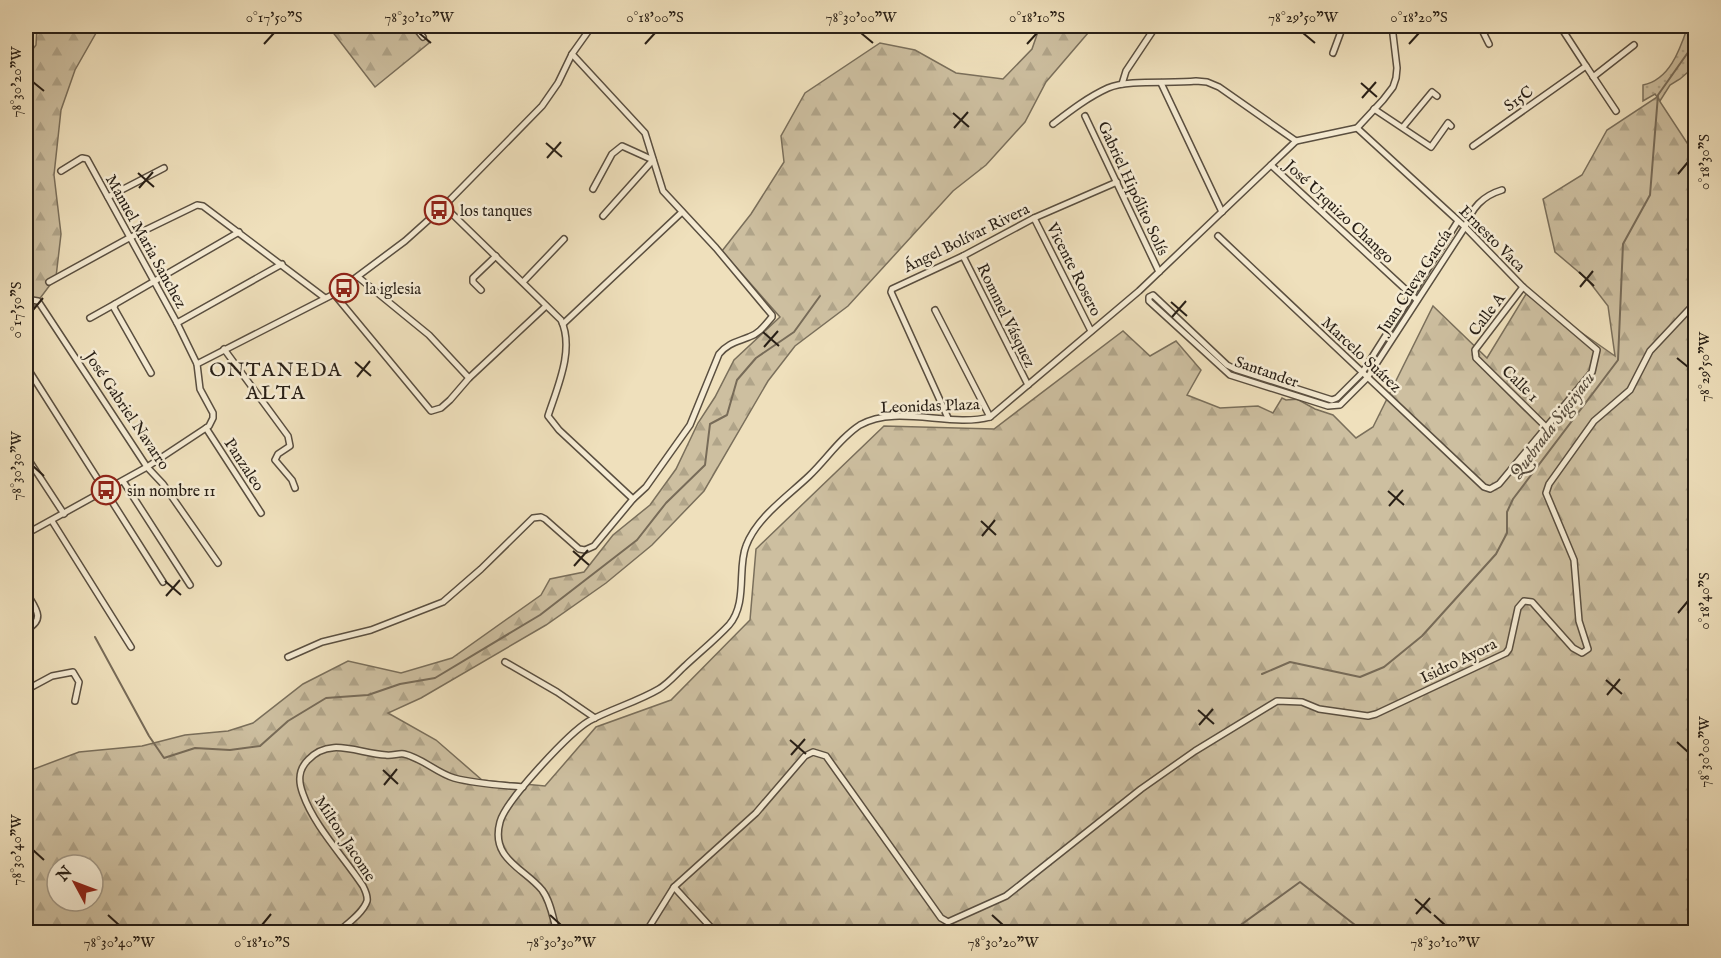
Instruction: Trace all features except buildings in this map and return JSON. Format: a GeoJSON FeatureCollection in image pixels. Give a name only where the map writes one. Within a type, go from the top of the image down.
{"type":"FeatureCollection","features":[{"type":"Feature","properties":{"kind":"street"},"geometry":{"type":"LineString","coordinates":[[414,26],[423,37]]}},
{"type":"Feature","properties":{"kind":"street"},"geometry":{"type":"LineString","coordinates":[[196,364],[334,294],[405,241],[444,206],[542,106],[591,26]]}},
{"type":"Feature","properties":{"kind":"street"},"geometry":{"type":"LineString","coordinates":[[1122,84],[1126,71],[1156,26]]}},
{"type":"Feature","properties":{"kind":"street"},"geometry":{"type":"LineString","coordinates":[[1333,53],[1343,26]]}},
{"type":"Feature","properties":{"kind":"street"},"geometry":{"type":"LineString","coordinates":[[1053,124],[1076,106],[1109,87],[1122,84],[1196,81],[1207,82],[1219,87],[1296,141],[1357,128],[1393,87],[1398,68],[1392,26]]}},
{"type":"Feature","properties":{"kind":"street"},"geometry":{"type":"LineString","coordinates":[[1480,26],[1489,44]]}},
{"type":"Feature","properties":{"kind":"street"},"geometry":{"type":"LineString","coordinates":[[1560,26],[1616,111]]}},
{"type":"Feature","properties":{"kind":"street"},"geometry":{"type":"LineString","coordinates":[[1593,77],[1634,45]]}},
{"type":"Feature","properties":{"kind":"street"},"geometry":{"type":"LineString","coordinates":[[288,657],[322,642],[371,630],[443,602],[481,569],[533,518],[545,519],[579,549],[585,550],[594,546],[633,499],[646,487],[690,425],[711,371],[724,348],[735,340],[750,337],[759,332],[772,318],[771,313],[716,248],[663,191],[645,133],[572,54]]}},
{"type":"Feature","properties":{"kind":"street","name":"S15C"},"geometry":{"type":"LineString","coordinates":[[1473,146],[1586,66]]}},
{"type":"Feature","properties":{"kind":"street"},"geometry":{"type":"LineString","coordinates":[[1161,83],[1222,212]]}},
{"type":"Feature","properties":{"kind":"street"},"geometry":{"type":"LineString","coordinates":[[1403,127],[1432,92],[1437,96]]}},
{"type":"Feature","properties":{"kind":"street"},"geometry":{"type":"LineString","coordinates":[[1374,109],[1431,147],[1448,123],[1451,126]]}},
{"type":"Feature","properties":{"kind":"street","name":"Gabriel Hipólito Solís"},"geometry":{"type":"LineString","coordinates":[[1085,116],[1159,272]]}},
{"type":"Feature","properties":{"kind":"street","name":"Ernesto Vaca"},"geometry":{"type":"LineString","coordinates":[[1357,128],[1465,227],[1523,287],[1596,351],[1592,372],[1547,428]]}},
{"type":"Feature","properties":{"kind":"street","name":"Leonidas Plaza"},"geometry":{"type":"LineString","coordinates":[[557,933],[549,901],[543,891],[507,861],[498,833],[500,820],[523,787],[572,734],[595,718],[660,689],[730,623],[738,606],[742,587],[745,548],[756,527],[861,425],[883,417],[948,418],[968,421],[990,417],[1139,291],[1296,141]]}},
{"type":"Feature","properties":{"kind":"street"},"geometry":{"type":"LineString","coordinates":[[593,189],[612,154],[622,146],[653,160]]}},
{"type":"Feature","properties":{"kind":"street","name":"Manuel Maria Sanchez"},"geometry":{"type":"LineString","coordinates":[[61,171],[82,158],[86,158],[177,323],[196,364],[200,389],[213,413],[212,422],[206,428]]}},
{"type":"Feature","properties":{"kind":"street"},"geometry":{"type":"LineString","coordinates":[[603,216],[653,160]]}},
{"type":"Feature","properties":{"kind":"street","name":"José Urquizo Chango"},"geometry":{"type":"LineString","coordinates":[[1271,165],[1417,300]]}},
{"type":"Feature","properties":{"kind":"street"},"geometry":{"type":"LineString","coordinates":[[108,197],[165,168]]}},
{"type":"Feature","properties":{"kind":"street","name":"Ángel Bolívar Rivera"},"geometry":{"type":"LineString","coordinates":[[948,418],[891,291],[894,287],[963,256],[1034,218],[1117,182]]}},
{"type":"Feature","properties":{"kind":"street","name":"Juan Cueva García"},"geometry":{"type":"LineString","coordinates":[[1340,405],[1365,375],[1417,300],[1480,200],[1502,190]]}},
{"type":"Feature","properties":{"kind":"street"},"geometry":{"type":"LineString","coordinates":[[49,282],[192,206],[203,206],[325,298]]}},
{"type":"Feature","properties":{"kind":"street"},"geometry":{"type":"LineString","coordinates":[[444,206],[563,324],[566,331],[566,353],[548,416],[633,499]]}},
{"type":"Feature","properties":{"kind":"street"},"geometry":{"type":"LineString","coordinates":[[563,324],[682,212]]}},
{"type":"Feature","properties":{"kind":"street","name":"Vicente Rosero"},"geometry":{"type":"LineString","coordinates":[[1034,218],[1091,331]]}},
{"type":"Feature","properties":{"kind":"street","name":"Juan Cueva García"},"geometry":{"type":"LineString","coordinates":[[1337,398],[1365,375],[1410,295],[1458,222]]}},
{"type":"Feature","properties":{"kind":"street"},"geometry":{"type":"LineString","coordinates":[[90,318],[115,306],[118,301],[154,283],[239,232]]}},
{"type":"Feature","properties":{"kind":"street","name":"Marcelo Suárez"},"geometry":{"type":"LineString","coordinates":[[1218,236],[1484,488],[1490,489],[1499,484],[1547,428]]}},
{"type":"Feature","properties":{"kind":"street"},"geometry":{"type":"LineString","coordinates":[[523,282],[564,239]]}},
{"type":"Feature","properties":{"kind":"street"},"geometry":{"type":"LineString","coordinates":[[481,290],[472,278],[496,256]]}},
{"type":"Feature","properties":{"kind":"street","name":"Rommel Vásquez"},"geometry":{"type":"LineString","coordinates":[[963,256],[1028,385]]}},
{"type":"Feature","properties":{"kind":"street"},"geometry":{"type":"LineString","coordinates":[[177,323],[282,264]]}},
{"type":"Feature","properties":{"kind":"street"},"geometry":{"type":"LineString","coordinates":[[358,277],[429,335],[469,378]]}},
{"type":"Feature","properties":{"kind":"street","name":"Calle A"},"geometry":{"type":"LineString","coordinates":[[1476,358],[1475,350],[1523,287]]}},
{"type":"Feature","properties":{"kind":"street"},"geometry":{"type":"LineString","coordinates":[[334,294],[431,411],[441,408],[450,400],[469,378],[546,306]]}},
{"type":"Feature","properties":{"kind":"street","name":"Santander"},"geometry":{"type":"LineString","coordinates":[[1337,398],[1329,399],[1227,365],[1153,295],[1149,297],[1149,301],[1230,375],[1328,406],[1340,405]]}},
{"type":"Feature","properties":{"kind":"street","name":"José Gabriel Navarro"},"geometry":{"type":"LineString","coordinates":[[26,307],[32,300],[38,301],[147,467],[163,484],[218,563]]}},
{"type":"Feature","properties":{"kind":"street","name":"Isidro Ayora"},"geometry":{"type":"LineString","coordinates":[[674,887],[756,813],[805,756],[818,752],[826,756],[941,918],[948,922],[1006,896],[1141,789],[1212,740],[1277,700],[1302,702],[1319,709],[1368,716],[1376,714],[1506,653],[1509,649],[1518,608],[1524,601],[1532,602],[1573,648],[1582,653],[1588,649],[1579,621],[1574,560],[1546,493],[1549,484],[1594,421],[1630,390],[1650,351],[1695,303]]}},
{"type":"Feature","properties":{"kind":"street"},"geometry":{"type":"LineString","coordinates":[[115,306],[151,373]]}},
{"type":"Feature","properties":{"kind":"street"},"geometry":{"type":"LineString","coordinates":[[935,310],[990,417]]}},
{"type":"Feature","properties":{"kind":"street"},"geometry":{"type":"LineString","coordinates":[[224,349],[288,436],[290,446],[278,454],[275,460],[292,480],[295,488]]}},
{"type":"Feature","properties":{"kind":"street","name":"Calle 1"},"geometry":{"type":"LineString","coordinates":[[1476,358],[1547,428]]}},
{"type":"Feature","properties":{"kind":"street"},"geometry":{"type":"LineString","coordinates":[[26,366],[163,582]]}},
{"type":"Feature","properties":{"kind":"street"},"geometry":{"type":"LineString","coordinates":[[26,534],[147,467],[206,428]]}},
{"type":"Feature","properties":{"kind":"street","name":"Panzaleo"},"geometry":{"type":"LineString","coordinates":[[206,428],[261,513]]}},
{"type":"Feature","properties":{"kind":"street"},"geometry":{"type":"LineString","coordinates":[[26,456],[64,514]]}},
{"type":"Feature","properties":{"kind":"street"},"geometry":{"type":"LineString","coordinates":[[123,481],[189,585]]}},
{"type":"Feature","properties":{"kind":"street"},"geometry":{"type":"LineString","coordinates":[[52,521],[131,647]]}},
{"type":"Feature","properties":{"kind":"street"},"geometry":{"type":"LineString","coordinates":[[26,592],[38,613],[38,620],[34,626],[26,630]]}},
{"type":"Feature","properties":{"kind":"street"},"geometry":{"type":"LineString","coordinates":[[505,662],[557,692],[595,718]]}},
{"type":"Feature","properties":{"kind":"street"},"geometry":{"type":"LineString","coordinates":[[26,690],[52,676],[73,672],[79,682],[75,701]]}},
{"type":"Feature","properties":{"kind":"street","name":"Milton Jacome"},"geometry":{"type":"LineString","coordinates":[[338,933],[363,907],[367,896],[363,886],[318,821],[303,793],[299,781],[300,772],[311,756],[321,750],[337,747],[386,755],[404,754],[451,777],[523,787]]}},
{"type":"Feature","properties":{"kind":"street"},"geometry":{"type":"LineString","coordinates":[[646,933],[674,887],[715,933]]}},
{"type":"Feature","properties":{"kind":"green space"},"geometry":{"type":"Polygon","coordinates":[[[37,26],[100,26],[75,70],[61,110],[54,175],[61,234],[56,277],[26,317],[26,58],[36,45],[37,26]]]}},
{"type":"Feature","properties":{"kind":"green space"},"geometry":{"type":"Polygon","coordinates":[[[328,26],[420,26],[429,43],[375,87],[328,26]]]}},
{"type":"Feature","properties":{"kind":"green space"},"geometry":{"type":"Polygon","coordinates":[[[1040,26],[1094,26],[1046,82],[1025,122],[986,165],[953,191],[848,306],[795,346],[768,381],[704,491],[652,545],[606,583],[546,625],[421,698],[388,713],[436,740],[482,780],[545,786],[596,727],[671,700],[750,620],[756,549],[884,426],[994,429],[1123,331],[1150,356],[1176,341],[1201,370],[1187,395],[1220,408],[1258,406],[1273,413],[1282,398],[1297,399],[1315,409],[1333,415],[1356,438],[1373,427],[1433,306],[1487,358],[1526,294],[1615,356],[1608,306],[1588,280],[1555,252],[1543,199],[1582,175],[1607,130],[1657,97],[1695,155],[1695,932],[26,932],[26,772],[79,752],[142,746],[185,735],[228,731],[253,723],[303,684],[348,661],[401,673],[452,658],[541,595],[550,579],[584,572],[613,535],[650,505],[676,469],[698,423],[715,397],[734,360],[780,317],[722,251],[751,214],[784,162],[781,136],[805,93],[880,43],[915,50],[956,73],[1003,79],[1032,49],[1040,26]]]}},
{"type":"Feature","properties":{"kind":"green space"},"geometry":{"type":"Polygon","coordinates":[[[1688,26],[1695,26],[1695,66],[1670,85],[1660,101],[1655,94],[1643,101],[1643,85],[1660,77],[1667,70],[1673,62],[1688,26]]]}},
{"type":"Feature","properties":{"kind":"waterway","name":"Quebrada Sigsiyacu"},"geometry":{"type":"LineString","coordinates":[[1262,674],[1290,662],[1360,677],[1384,667],[1422,636],[1496,554],[1507,533],[1507,512],[1513,499],[1618,360],[1623,244],[1650,195],[1658,95],[1696,41]]}},
{"type":"Feature","properties":{"kind":"waterway"},"geometry":{"type":"LineString","coordinates":[[95,637],[149,736],[164,758],[195,748],[230,750],[260,746],[288,721],[326,698],[368,695],[400,684],[435,678],[540,615],[637,540],[666,503],[705,465],[710,424],[727,415],[737,380],[756,358],[794,332],[820,296]]}},
{"type":"Feature","properties":{"kind":"waterway"},"geometry":{"type":"LineString","coordinates":[[1231,932],[1300,882],[1364,932]]}},
{"type":"Feature","properties":{"kind":"place","name":"los tanques"},"geometry":{"type":"Point","coordinates":[439,210]}},
{"type":"Feature","properties":{"kind":"place","name":"la iglesia"},"geometry":{"type":"Point","coordinates":[344,288]}},
{"type":"Feature","properties":{"kind":"place","name":"sin nombre 11"},"geometry":{"type":"Point","coordinates":[106,490]}},
{"type":"Feature","properties":{"kind":"district","name":"ONTANEDA ALTA"},"geometry":{"type":"Point","coordinates":[276,380]}}]}
